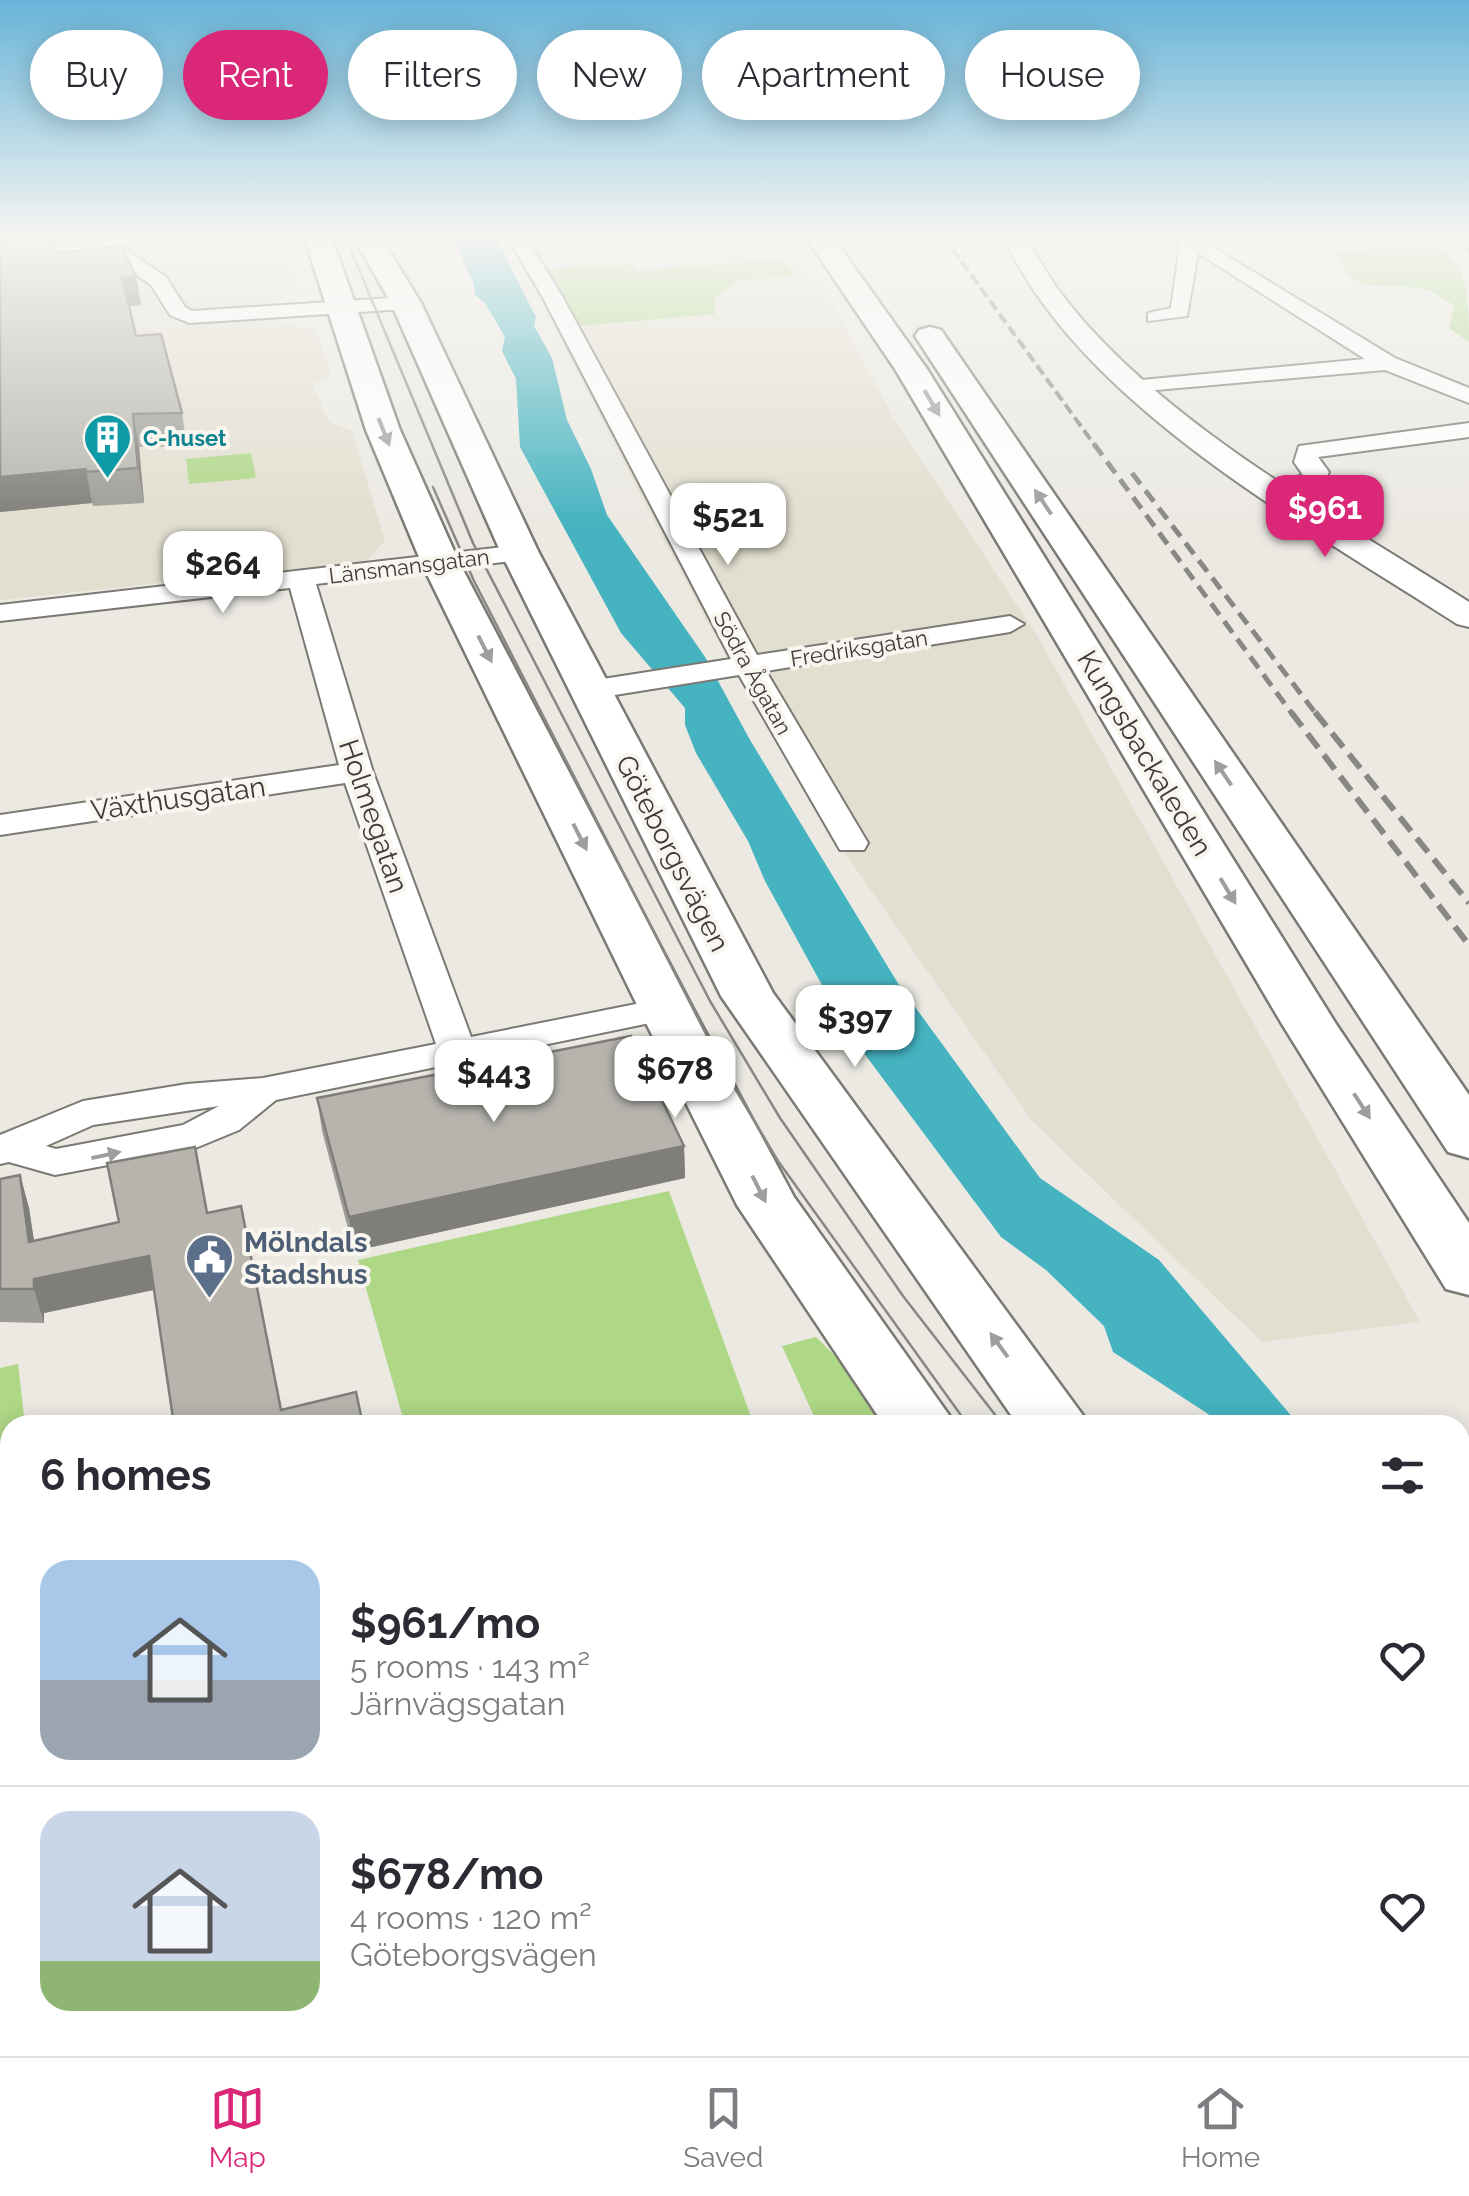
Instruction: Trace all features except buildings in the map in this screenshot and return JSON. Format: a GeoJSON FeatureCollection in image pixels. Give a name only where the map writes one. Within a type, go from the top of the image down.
{"type":"FeatureCollection","features":[{"type":"Feature","properties":{"kind":"main road"},"geometry":{"type":"LineString","coordinates":[[347,332],[383,430],[440,562],[768,1205],[914,1415]]}},
{"type":"Feature","properties":{"kind":"main road","name":"Göteborgsvägen"},"geometry":{"type":"LineString","coordinates":[[420,332],[520,552],[617,686],[748,996],[1047,1415]]}},
{"type":"Feature","properties":{"kind":"main road","name":"Kungsbackaleden"},"geometry":{"type":"LineString","coordinates":[[885,332],[1309,1024],[1469,1273]]}},
{"type":"Feature","properties":{"kind":"main road","name":"Kungsbackaleden"},"geometry":{"type":"LineString","coordinates":[[927,332],[1469,1138]]}},
{"type":"Feature","properties":{"kind":"street","name":"Södra Ågatan"},"geometry":{"type":"LineString","coordinates":[[570,332],[739,667],[852,843]]}},
{"type":"Feature","properties":{"kind":"street"},"geometry":{"type":"LineString","coordinates":[[1087,332],[1141,387],[1216,450],[1469,617]]}},
{"type":"Feature","properties":{"kind":"street"},"geometry":{"type":"LineString","coordinates":[[1337,332],[1387,362],[1469,396]]}},
{"type":"Feature","properties":{"kind":"street"},"geometry":{"type":"LineString","coordinates":[[1141,387],[1387,362]]}},
{"type":"Feature","properties":{"kind":"street"},"geometry":{"type":"LineString","coordinates":[[1277,491],[1313,480],[1317,472],[1306,462],[1306,451],[1469,430]]}},
{"type":"Feature","properties":{"kind":"street","name":"Länsmansgatan"},"geometry":{"type":"LineString","coordinates":[[0,613],[520,552]]}},
{"type":"Feature","properties":{"kind":"street","name":"Holmegatan"},"geometry":{"type":"LineString","coordinates":[[302,579],[356,772],[458,1050]]}},
{"type":"Feature","properties":{"kind":"street","name":"Fredriksgatan"},"geometry":{"type":"LineString","coordinates":[[617,686],[1010,624]]}},
{"type":"Feature","properties":{"kind":"street","name":"Växthusgatan"},"geometry":{"type":"LineString","coordinates":[[0,824],[356,772]]}},
{"type":"Feature","properties":{"kind":"street"},"geometry":{"type":"LineString","coordinates":[[6,1150],[55,1162],[193,1136],[225,1122],[263,1090],[666,1009]]}},
{"type":"Feature","properties":{"kind":"shaded area"},"geometry":{"type":"Polygon","coordinates":[[[0,332],[316,332],[331,374],[312,384],[329,422],[352,431],[385,541],[366,561],[0,600],[0,332]]]}},
{"type":"Feature","properties":{"kind":"shaded area"},"geometry":{"type":"Polygon","coordinates":[[[556,332],[847,332],[892,415],[1039,639],[1420,1322],[1262,1342],[1032,1121],[840,846],[706,620],[556,332]]]}},
{"type":"Feature","properties":{"kind":"green space"},"geometry":{"type":"Polygon","coordinates":[[[1455,332],[1469,332],[1469,342],[1455,332]]]}},
{"type":"Feature","properties":{"kind":"green space"},"geometry":{"type":"Polygon","coordinates":[[[251,453],[256,478],[189,484],[186,459],[251,453]]]}},
{"type":"Feature","properties":{"kind":"green space"},"geometry":{"type":"Polygon","coordinates":[[[669,1191],[750,1415],[402,1415],[358,1260],[669,1191]]]}},
{"type":"Feature","properties":{"kind":"green space"},"geometry":{"type":"Polygon","coordinates":[[[816,1337],[875,1396],[888,1415],[813,1415],[782,1346],[816,1337]]]}},
{"type":"Feature","properties":{"kind":"green space"},"geometry":{"type":"Polygon","coordinates":[[[18,1364],[24,1415],[0,1415],[0,1368],[18,1364]]]}},
{"type":"Feature","properties":{"kind":"water"},"geometry":{"type":"Polygon","coordinates":[[[502,332],[537,332],[552,358],[567,420],[591,469],[607,515],[705,657],[750,740],[899,985],[1040,1178],[1159,1260],[1291,1415],[1210,1415],[1113,1352],[1104,1326],[1046,1270],[1001,1237],[846,1029],[765,881],[748,841],[696,753],[685,725],[685,708],[621,633],[520,447],[516,379],[502,351],[502,332]]]}},
{"type":"Feature","properties":{"kind":"tram line"},"geometry":{"type":"LineString","coordinates":[[385,332],[473,543],[710,1001],[780,1118],[903,1296],[995,1415]]}},
{"type":"Feature","properties":{"kind":"tram line"},"geometry":{"type":"LineString","coordinates":[[433,487],[474,581],[727,1075],[778,1161],[961,1415]]}},
{"type":"Feature","properties":{"kind":"railway"},"geometry":{"type":"LineString","coordinates":[[1013,332],[1096,447]]}},
{"type":"Feature","properties":{"kind":"railway"},"geometry":{"type":"LineString","coordinates":[[1094,444],[1293,715]]}},
{"type":"Feature","properties":{"kind":"railway"},"geometry":{"type":"LineString","coordinates":[[1132,473],[1317,715]]}},
{"type":"Feature","properties":{"kind":"railway"},"geometry":{"type":"LineString","coordinates":[[1291,712],[1469,945]]}},
{"type":"Feature","properties":{"kind":"railway"},"geometry":{"type":"LineString","coordinates":[[1315,712],[1469,903]]}},
{"type":"Feature","properties":{"kind":"place","name":"C-huset"},"geometry":{"type":"Point","coordinates":[108,480]}},
{"type":"Feature","properties":{"kind":"place","name":"Mölndals Stadshus"},"geometry":{"type":"Point","coordinates":[209,1300]}}]}
